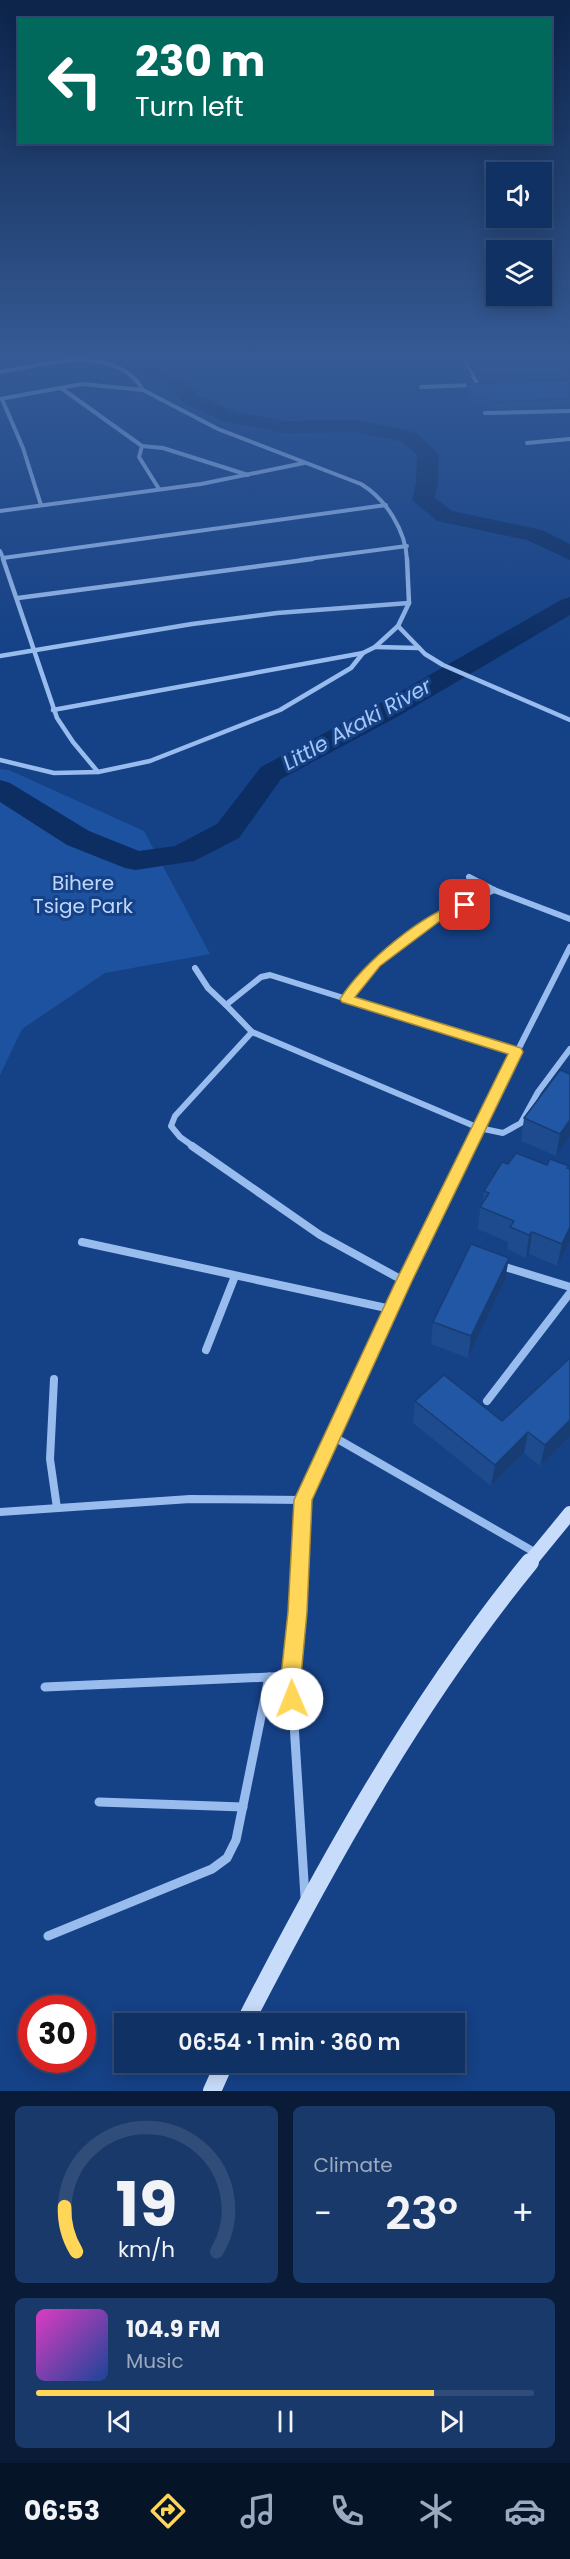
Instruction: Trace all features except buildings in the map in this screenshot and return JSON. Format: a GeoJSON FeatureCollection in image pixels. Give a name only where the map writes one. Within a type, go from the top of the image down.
{"type":"FeatureCollection","features":[{"type":"Feature","properties":{"kind":"street"},"geometry":{"type":"LineString","coordinates":[[25,453],[42,505]]}},
{"type":"Feature","properties":{"kind":"street"},"geometry":{"type":"LineString","coordinates":[[140,453],[139,457],[159,489]]}},
{"type":"Feature","properties":{"kind":"street"},"geometry":{"type":"LineString","coordinates":[[178,453],[249,475]]}},
{"type":"Feature","properties":{"kind":"street"},"geometry":{"type":"LineString","coordinates":[[53,710],[198,686],[363,653],[375,647],[398,626],[409,603],[407,546],[386,505],[371,490],[361,484],[278,453]]}},
{"type":"Feature","properties":{"kind":"street"},"geometry":{"type":"LineString","coordinates":[[0,511],[249,475],[305,463]]}},
{"type":"Feature","properties":{"kind":"street"},"geometry":{"type":"LineString","coordinates":[[3,558],[386,505]]}},
{"type":"Feature","properties":{"kind":"street"},"geometry":{"type":"LineString","coordinates":[[18,598],[407,546]]}},
{"type":"Feature","properties":{"kind":"street"},"geometry":{"type":"LineString","coordinates":[[0,551],[18,598],[53,710],[71,740],[98,772]]}},
{"type":"Feature","properties":{"kind":"street"},"geometry":{"type":"LineString","coordinates":[[0,656],[224,620],[409,603]]}},
{"type":"Feature","properties":{"kind":"street"},"geometry":{"type":"LineString","coordinates":[[398,626],[420,648],[442,665],[570,720]]}},
{"type":"Feature","properties":{"kind":"street"},"geometry":{"type":"LineString","coordinates":[[375,647],[420,648]]}},
{"type":"Feature","properties":{"kind":"street"},"geometry":{"type":"LineString","coordinates":[[0,760],[54,773],[98,772],[150,761],[280,710],[351,668],[363,653]]}},
{"type":"Feature","properties":{"kind":"street"},"geometry":{"type":"LineString","coordinates":[[469,877],[494,890],[570,919]]}},
{"type":"Feature","properties":{"kind":"street"},"geometry":{"type":"LineString","coordinates":[[346,999],[376,963],[417,931],[440,916],[494,890]]}},
{"type":"Feature","properties":{"kind":"street"},"geometry":{"type":"LineString","coordinates":[[306,1906],[291,1676],[298,1612],[303,1500],[404,1281],[516,1052],[570,948]]}},
{"type":"Feature","properties":{"kind":"street"},"geometry":{"type":"LineString","coordinates":[[195,968],[208,988],[252,1032],[479,1128],[503,1132],[512,1130],[521,1123],[538,1092],[570,1049]]}},
{"type":"Feature","properties":{"kind":"street"},"geometry":{"type":"LineString","coordinates":[[226,1005],[266,975],[516,1052]]}},
{"type":"Feature","properties":{"kind":"street"},"geometry":{"type":"LineString","coordinates":[[252,1032],[175,1116],[171,1126],[180,1137],[270,1202],[320,1234],[404,1281]]}},
{"type":"Feature","properties":{"kind":"street"},"geometry":{"type":"LineString","coordinates":[[82,1242],[391,1310]]}},
{"type":"Feature","properties":{"kind":"street"},"geometry":{"type":"LineString","coordinates":[[497,1264],[570,1287]]}},
{"type":"Feature","properties":{"kind":"street"},"geometry":{"type":"LineString","coordinates":[[206,1350],[235,1275]]}},
{"type":"Feature","properties":{"kind":"street"},"geometry":{"type":"LineString","coordinates":[[486,1401],[570,1293]]}},
{"type":"Feature","properties":{"kind":"street"},"geometry":{"type":"LineString","coordinates":[[54,1379],[49,1465],[50,1481],[57,1508]]}},
{"type":"Feature","properties":{"kind":"street"},"geometry":{"type":"LineString","coordinates":[[334,1437],[537,1553]]}},
{"type":"Feature","properties":{"kind":"street"},"geometry":{"type":"LineString","coordinates":[[0,1512],[190,1499],[303,1500]]}},
{"type":"Feature","properties":{"kind":"street"},"geometry":{"type":"LineString","coordinates":[[250,2013],[306,1906],[408,1729],[489,1611],[570,1513]]}},
{"type":"Feature","properties":{"kind":"street"},"geometry":{"type":"LineString","coordinates":[[45,1687],[291,1676]]}},
{"type":"Feature","properties":{"kind":"street"},"geometry":{"type":"LineString","coordinates":[[48,1936],[212,1869],[227,1858],[237,1840],[269,1677]]}},
{"type":"Feature","properties":{"kind":"street"},"geometry":{"type":"LineString","coordinates":[[99,1802],[243,1807]]}},
{"type":"Feature","properties":{"kind":"street"},"geometry":{"type":"LineString","coordinates":[[212,2091],[220,2073]]}},
{"type":"Feature","properties":{"kind":"green space","name":"Bihere Tsige Park"},"geometry":{"type":"Polygon","coordinates":[[[0,769],[9,770],[144,831],[210,954],[105,973],[22,1029],[0,1075],[0,769]]]}},
{"type":"Feature","properties":{"kind":"waterway","name":"Little Akaki River"},"geometry":{"type":"LineString","coordinates":[[426,453],[427,483],[423,500],[445,516],[534,535],[570,553]]}},
{"type":"Feature","properties":{"kind":"waterway","name":"Little Akaki River"},"geometry":{"type":"LineString","coordinates":[[0,789],[78,838],[136,861],[183,854],[228,831],[271,773],[387,711],[570,605]]}},
{"type":"Feature","properties":{"kind":"route"},"geometry":{"type":"LineString","coordinates":[[292,1699],[291,1676],[298,1612],[303,1500],[404,1281],[516,1052],[346,999],[376,963],[440,916],[465,905]]}}]}
